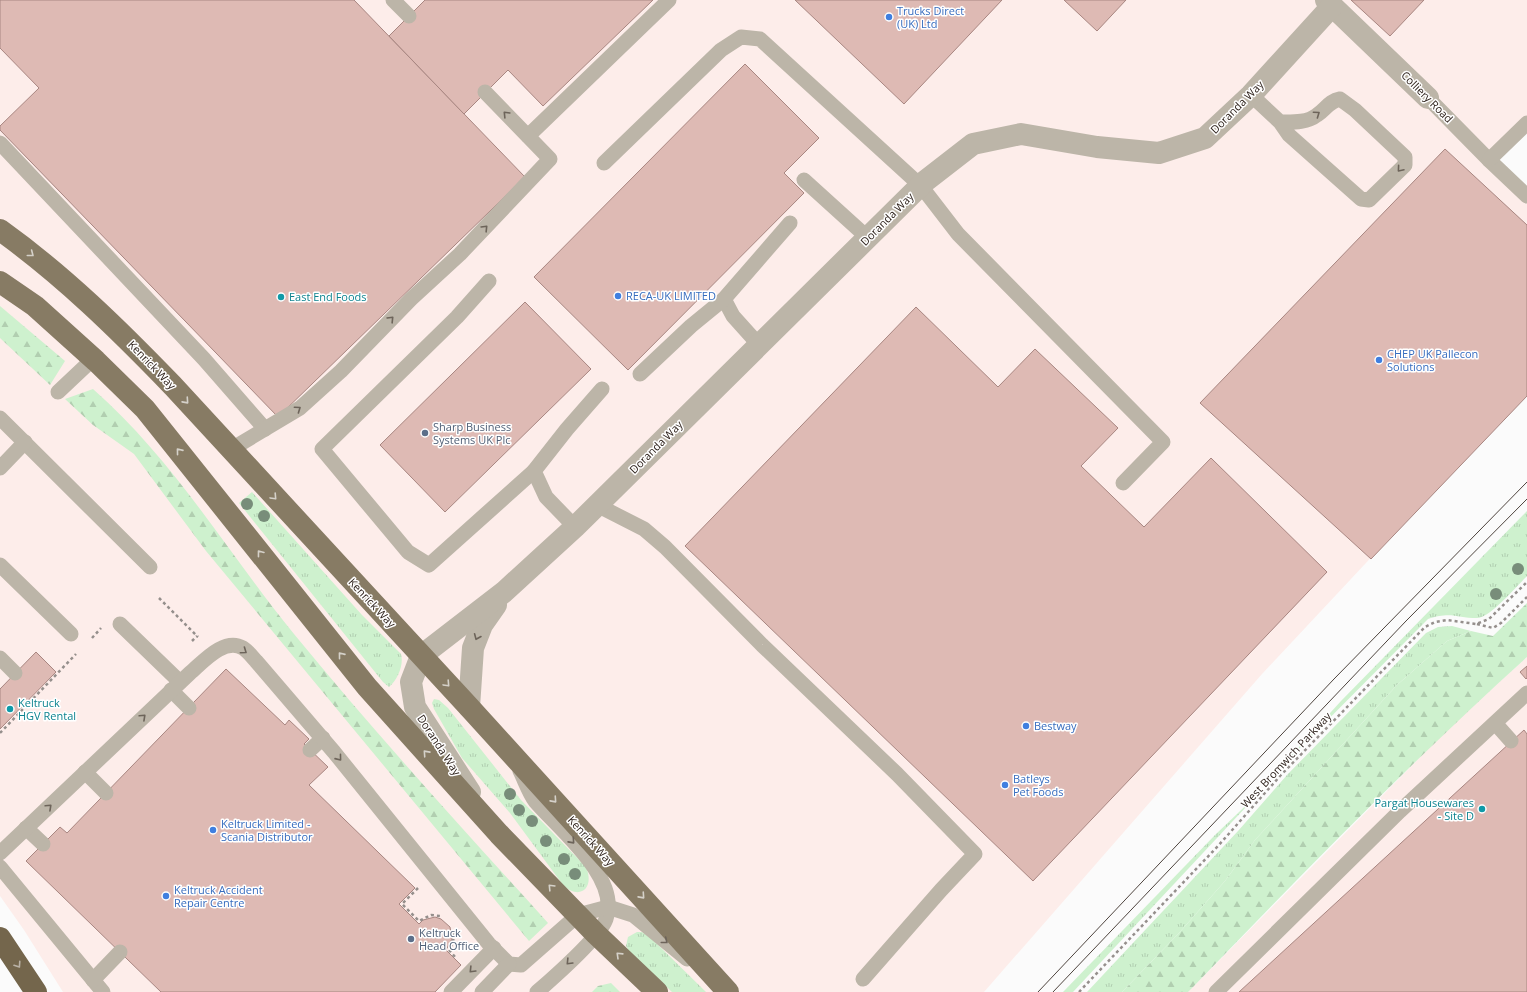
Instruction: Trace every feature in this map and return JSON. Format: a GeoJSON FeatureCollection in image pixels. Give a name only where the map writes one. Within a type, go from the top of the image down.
{"type":"FeatureCollection","features":[{"type":"Feature","properties":{"kind":"highway"},"geometry":{"type":"LineString","coordinates":[[0,938],[36,992]]}},
{"type":"Feature","properties":{"kind":"main road","name":"Kenrick Way"},"geometry":{"type":"LineString","coordinates":[[0,230],[45,265],[132,343],[469,707],[728,992]]}},
{"type":"Feature","properties":{"kind":"main road"},"geometry":{"type":"LineString","coordinates":[[0,282],[35,306],[94,359],[144,409],[367,687],[499,834],[596,934],[657,992]]}},
{"type":"Feature","properties":{"kind":"street","name":"Doranda Way"},"geometry":{"type":"LineString","coordinates":[[499,834],[415,707],[411,682],[421,656],[504,592],[575,527],[921,186],[973,144],[1021,134],[1097,147],[1159,153],[1206,138],[1251,95],[1329,3]]}},
{"type":"Feature","properties":{"kind":"street","name":"Colliery Road"},"geometry":{"type":"LineString","coordinates":[[1329,3],[1428,98]]}},
{"type":"Feature","properties":{"kind":"street","name":"Doranda Way"},"geometry":{"type":"LineString","coordinates":[[469,707],[472,648],[482,625],[504,592]]}},
{"type":"Feature","properties":{"kind":"lane"},"geometry":{"type":"LineString","coordinates":[[393,0],[409,16]]}},
{"type":"Feature","properties":{"kind":"lane"},"geometry":{"type":"LineString","coordinates":[[528,136],[669,0]]}},
{"type":"Feature","properties":{"kind":"lane"},"geometry":{"type":"LineString","coordinates":[[604,163],[721,50],[741,37],[760,39],[921,186],[958,234],[1163,442],[1123,482]]}},
{"type":"Feature","properties":{"kind":"lane"},"geometry":{"type":"LineString","coordinates":[[230,450],[300,408],[341,371],[411,299],[460,254],[550,159],[485,92]]}},
{"type":"Feature","properties":{"kind":"lane"},"geometry":{"type":"LineString","coordinates":[[1251,95],[1280,122],[1289,135],[1361,199],[1369,200],[1405,165],[1405,157],[1355,110],[1340,99],[1332,100],[1316,116],[1301,122],[1280,122]]}},
{"type":"Feature","properties":{"kind":"lane","name":"Colliery Road"},"geometry":{"type":"LineString","coordinates":[[1428,98],[1527,196]]}},
{"type":"Feature","properties":{"kind":"lane"},"geometry":{"type":"LineString","coordinates":[[1489,160],[1527,123]]}},
{"type":"Feature","properties":{"kind":"lane"},"geometry":{"type":"LineString","coordinates":[[0,143],[204,359],[265,429]]}},
{"type":"Feature","properties":{"kind":"lane"},"geometry":{"type":"LineString","coordinates":[[804,180],[868,238]]}},
{"type":"Feature","properties":{"kind":"lane"},"geometry":{"type":"LineString","coordinates":[[640,374],[691,326],[724,299],[790,223]]}},
{"type":"Feature","properties":{"kind":"lane"},"geometry":{"type":"LineString","coordinates":[[489,281],[457,317],[322,449],[408,552],[429,565],[534,472],[567,429],[602,389]]}},
{"type":"Feature","properties":{"kind":"lane"},"geometry":{"type":"LineString","coordinates":[[724,299],[733,316],[759,345]]}},
{"type":"Feature","properties":{"kind":"lane"},"geometry":{"type":"LineString","coordinates":[[58,392],[94,359]]}},
{"type":"Feature","properties":{"kind":"lane"},"geometry":{"type":"LineString","coordinates":[[0,418],[150,567]]}},
{"type":"Feature","properties":{"kind":"lane"},"geometry":{"type":"LineString","coordinates":[[0,468],[25,442]]}},
{"type":"Feature","properties":{"kind":"lane"},"geometry":{"type":"LineString","coordinates":[[534,472],[546,497],[575,527]]}},
{"type":"Feature","properties":{"kind":"lane"},"geometry":{"type":"LineString","coordinates":[[597,505],[644,529],[665,547],[762,645],[897,774],[975,854],[941,890],[863,979]]}},
{"type":"Feature","properties":{"kind":"lane"},"geometry":{"type":"LineString","coordinates":[[0,565],[72,634]]}},
{"type":"Feature","properties":{"kind":"lane"},"geometry":{"type":"LineString","coordinates":[[120,624],[176,686],[189,708]]}},
{"type":"Feature","properties":{"kind":"lane"},"geometry":{"type":"LineString","coordinates":[[0,853],[176,686],[219,649],[230,645],[242,648],[256,661],[323,738],[432,874],[509,964],[521,965],[578,915],[608,907],[633,915],[728,992]]}},
{"type":"Feature","properties":{"kind":"lane"},"geometry":{"type":"LineString","coordinates":[[1,660],[15,673]]}},
{"type":"Feature","properties":{"kind":"lane"},"geometry":{"type":"LineString","coordinates":[[1216,992],[1400,812],[1527,693]]}},
{"type":"Feature","properties":{"kind":"lane"},"geometry":{"type":"LineString","coordinates":[[1495,723],[1511,741]]}},
{"type":"Feature","properties":{"kind":"lane"},"geometry":{"type":"LineString","coordinates":[[310,750],[323,738]]}},
{"type":"Feature","properties":{"kind":"lane"},"geometry":{"type":"LineString","coordinates":[[510,752],[534,800],[596,868],[608,897],[606,920],[596,934],[554,978],[537,992]]}},
{"type":"Feature","properties":{"kind":"lane"},"geometry":{"type":"LineString","coordinates":[[85,772],[106,792]]}},
{"type":"Feature","properties":{"kind":"lane"},"geometry":{"type":"LineString","coordinates":[[26,828],[43,844]]}},
{"type":"Feature","properties":{"kind":"lane"},"geometry":{"type":"LineString","coordinates":[[0,868],[103,992]]}},
{"type":"Feature","properties":{"kind":"lane"},"geometry":{"type":"LineString","coordinates":[[451,992],[494,948]]}},
{"type":"Feature","properties":{"kind":"lane"},"geometry":{"type":"LineString","coordinates":[[93,980],[120,952]]}},
{"type":"Feature","properties":{"kind":"lane"},"geometry":{"type":"LineString","coordinates":[[482,992],[509,964]]}},
{"type":"Feature","properties":{"kind":"path"},"geometry":{"type":"LineString","coordinates":[[1476,624],[1489,618],[1527,582]]}},
{"type":"Feature","properties":{"kind":"path","name":"West Bromwich Parkway"},"geometry":{"type":"LineString","coordinates":[[1080,992],[1218,846],[1280,776],[1425,627],[1435,622],[1447,620],[1493,628],[1527,596]]}},
{"type":"Feature","properties":{"kind":"path"},"geometry":{"type":"LineString","coordinates":[[159,598],[214,653]]}},
{"type":"Feature","properties":{"kind":"path"},"geometry":{"type":"LineString","coordinates":[[91,638],[102,627]]}},
{"type":"Feature","properties":{"kind":"path"},"geometry":{"type":"LineString","coordinates":[[187,647],[197,636]]}},
{"type":"Feature","properties":{"kind":"path"},"geometry":{"type":"LineString","coordinates":[[0,733],[80,650]]}},
{"type":"Feature","properties":{"kind":"path"},"geometry":{"type":"LineString","coordinates":[[432,874],[402,904],[419,921],[431,915],[444,918]]}},
{"type":"Feature","properties":{"kind":"path"},"geometry":{"type":"LineString","coordinates":[[454,931],[453,942],[449,950],[459,961]]}},
{"type":"Feature","properties":{"kind":"shaded area"},"geometry":{"type":"Polygon","coordinates":[[[0,0],[1527,0],[1527,123],[1489,160],[1527,195],[1527,391],[1262,674],[984,992],[63,992],[24,930],[0,896],[0,0]]]}},
{"type":"Feature","properties":{"kind":"shaded area","name":"Pargat Housewares - Site D"},"geometry":{"type":"Polygon","coordinates":[[[1527,657],[1527,992],[1188,992],[1457,720],[1527,657]]]}},
{"type":"Feature","properties":{"kind":"green space"},"geometry":{"type":"Polygon","coordinates":[[[0,306],[65,361],[50,385],[0,338],[0,306]]]}},
{"type":"Feature","properties":{"kind":"green space"},"geometry":{"type":"Polygon","coordinates":[[[93,389],[122,416],[149,445],[199,507],[294,634],[356,708],[548,923],[529,941],[206,551],[134,454],[93,425],[65,399],[93,389]]]}},
{"type":"Feature","properties":{"kind":"green space"},"geometry":{"type":"Polygon","coordinates":[[[252,492],[362,615],[401,654],[402,662],[400,672],[389,687],[383,682],[239,503],[252,492]]]}},
{"type":"Feature","properties":{"kind":"green space"},"geometry":{"type":"Polygon","coordinates":[[[1527,511],[1527,576],[1510,594],[1489,613],[1482,617],[1470,618],[1443,615],[1428,619],[1280,768],[1341,701],[1527,511]]]}},
{"type":"Feature","properties":{"kind":"green space"},"geometry":{"type":"Polygon","coordinates":[[[1527,603],[1527,657],[1442,736],[1317,859],[1188,992],[1122,992],[1179,933],[1225,881],[1255,840],[1397,685],[1447,641],[1471,631],[1493,636],[1527,603]]]}},
{"type":"Feature","properties":{"kind":"green space"},"geometry":{"type":"Polygon","coordinates":[[[1452,626],[1471,631],[1447,641],[1397,685],[1255,840],[1225,881],[1179,933],[1122,992],[1087,992],[1238,831],[1287,775],[1426,633],[1438,627],[1452,626]]]}},
{"type":"Feature","properties":{"kind":"green space"},"geometry":{"type":"Polygon","coordinates":[[[434,699],[439,700],[448,708],[521,800],[586,867],[589,881],[584,890],[575,892],[569,890],[563,885],[510,813],[462,758],[434,709],[432,703],[434,699]]]}},
{"type":"Feature","properties":{"kind":"green space"},"geometry":{"type":"Polygon","coordinates":[[[1260,792],[1073,992],[1063,992],[1215,835],[1260,792]]]}},
{"type":"Feature","properties":{"kind":"green space"},"geometry":{"type":"Polygon","coordinates":[[[637,932],[642,932],[652,939],[706,992],[672,992],[629,951],[626,946],[628,937],[637,932]]]}},
{"type":"Feature","properties":{"kind":"green space"},"geometry":{"type":"Polygon","coordinates":[[[611,983],[620,992],[592,992],[598,986],[611,983]]]}},
{"type":"Feature","properties":{"kind":"building","name":"East End Foods"},"geometry":{"type":"Polygon","coordinates":[[[0,0],[354,0],[525,177],[278,417],[0,130],[0,126],[39,88],[0,48],[0,0]]]}},
{"type":"Feature","properties":{"kind":"building"},"geometry":{"type":"Polygon","coordinates":[[[425,0],[653,0],[543,106],[508,70],[464,114],[389,36],[425,0]]]}},
{"type":"Feature","properties":{"kind":"building"},"geometry":{"type":"Polygon","coordinates":[[[795,0],[1002,0],[904,104],[795,0]]]}},
{"type":"Feature","properties":{"kind":"building"},"geometry":{"type":"Polygon","coordinates":[[[1064,0],[1126,0],[1097,31],[1064,0]]]}},
{"type":"Feature","properties":{"kind":"building"},"geometry":{"type":"Polygon","coordinates":[[[1351,0],[1424,0],[1390,36],[1351,0]]]}},
{"type":"Feature","properties":{"kind":"building"},"geometry":{"type":"Polygon","coordinates":[[[745,64],[819,138],[784,173],[804,193],[628,370],[534,277],[745,64]]]}},
{"type":"Feature","properties":{"kind":"building"},"geometry":{"type":"Polygon","coordinates":[[[1445,149],[1527,225],[1527,396],[1371,559],[1200,403],[1445,149]]]}},
{"type":"Feature","properties":{"kind":"building"},"geometry":{"type":"Polygon","coordinates":[[[525,302],[591,369],[445,512],[380,445],[525,302]]]}},
{"type":"Feature","properties":{"kind":"building","name":"Bestway"},"geometry":{"type":"Polygon","coordinates":[[[916,307],[998,387],[1035,349],[1118,428],[1081,466],[1144,527],[1211,458],[1327,572],[1033,881],[685,546],[916,307]]]}},
{"type":"Feature","properties":{"kind":"building","name":"Keltruck HGV Rental"},"geometry":{"type":"Polygon","coordinates":[[[36,652],[56,672],[0,729],[0,689],[36,652]]]}},
{"type":"Feature","properties":{"kind":"building"},"geometry":{"type":"Polygon","coordinates":[[[1527,666],[1527,678],[1526,679],[1520,672],[1527,666]]]}},
{"type":"Feature","properties":{"kind":"building","name":"Keltruck Limited - Scania Distributor"},"geometry":{"type":"Polygon","coordinates":[[[226,669],[285,725],[289,720],[309,739],[304,744],[328,767],[309,785],[415,888],[399,904],[419,924],[423,920],[435,917],[441,919],[450,927],[452,939],[446,950],[461,965],[435,992],[161,992],[26,861],[60,827],[67,833],[226,669]]]}},
{"type":"Feature","properties":{"kind":"building","name":"Pargat Housewares - Site D"},"geometry":{"type":"Polygon","coordinates":[[[1524,730],[1527,734],[1527,992],[1239,992],[1524,730]]]}},
{"type":"Feature","properties":{"kind":"tram line"},"geometry":{"type":"LineString","coordinates":[[1038,992],[1334,679],[1527,482]]}},
{"type":"Feature","properties":{"kind":"tram line"},"geometry":{"type":"LineString","coordinates":[[1053,992],[1406,621],[1527,499]]}},
{"type":"Feature","properties":{"kind":"place","name":"Trucks Direct (UK) Ltd"},"geometry":{"type":"Point","coordinates":[889,17]}},
{"type":"Feature","properties":{"kind":"place","name":"RECA-UK LIMITED"},"geometry":{"type":"Point","coordinates":[618,296]}},
{"type":"Feature","properties":{"kind":"place","name":"East End Foods"},"geometry":{"type":"Point","coordinates":[281,297]}},
{"type":"Feature","properties":{"kind":"place","name":"CHEP UK Pallecon Solutions"},"geometry":{"type":"Point","coordinates":[1379,360]}},
{"type":"Feature","properties":{"kind":"place","name":"Sharp Business Systems UK Plc"},"geometry":{"type":"Point","coordinates":[425,433]}},
{"type":"Feature","properties":{"kind":"place","name":"Keltruck HGV Rental"},"geometry":{"type":"Point","coordinates":[10,709]}},
{"type":"Feature","properties":{"kind":"place","name":"Bestway"},"geometry":{"type":"Point","coordinates":[1026,726]}},
{"type":"Feature","properties":{"kind":"place","name":"Batleys Pet Foods"},"geometry":{"type":"Point","coordinates":[1005,785]}},
{"type":"Feature","properties":{"kind":"place","name":"Pargat Housewares - Site D"},"geometry":{"type":"Point","coordinates":[1482,809]}},
{"type":"Feature","properties":{"kind":"place","name":"Keltruck Limited - Scania Distributor"},"geometry":{"type":"Point","coordinates":[213,830]}},
{"type":"Feature","properties":{"kind":"place","name":"Keltruck Accident Repair Centre"},"geometry":{"type":"Point","coordinates":[166,896]}},
{"type":"Feature","properties":{"kind":"place","name":"Keltruck Head Office"},"geometry":{"type":"Point","coordinates":[411,939]}}]}
